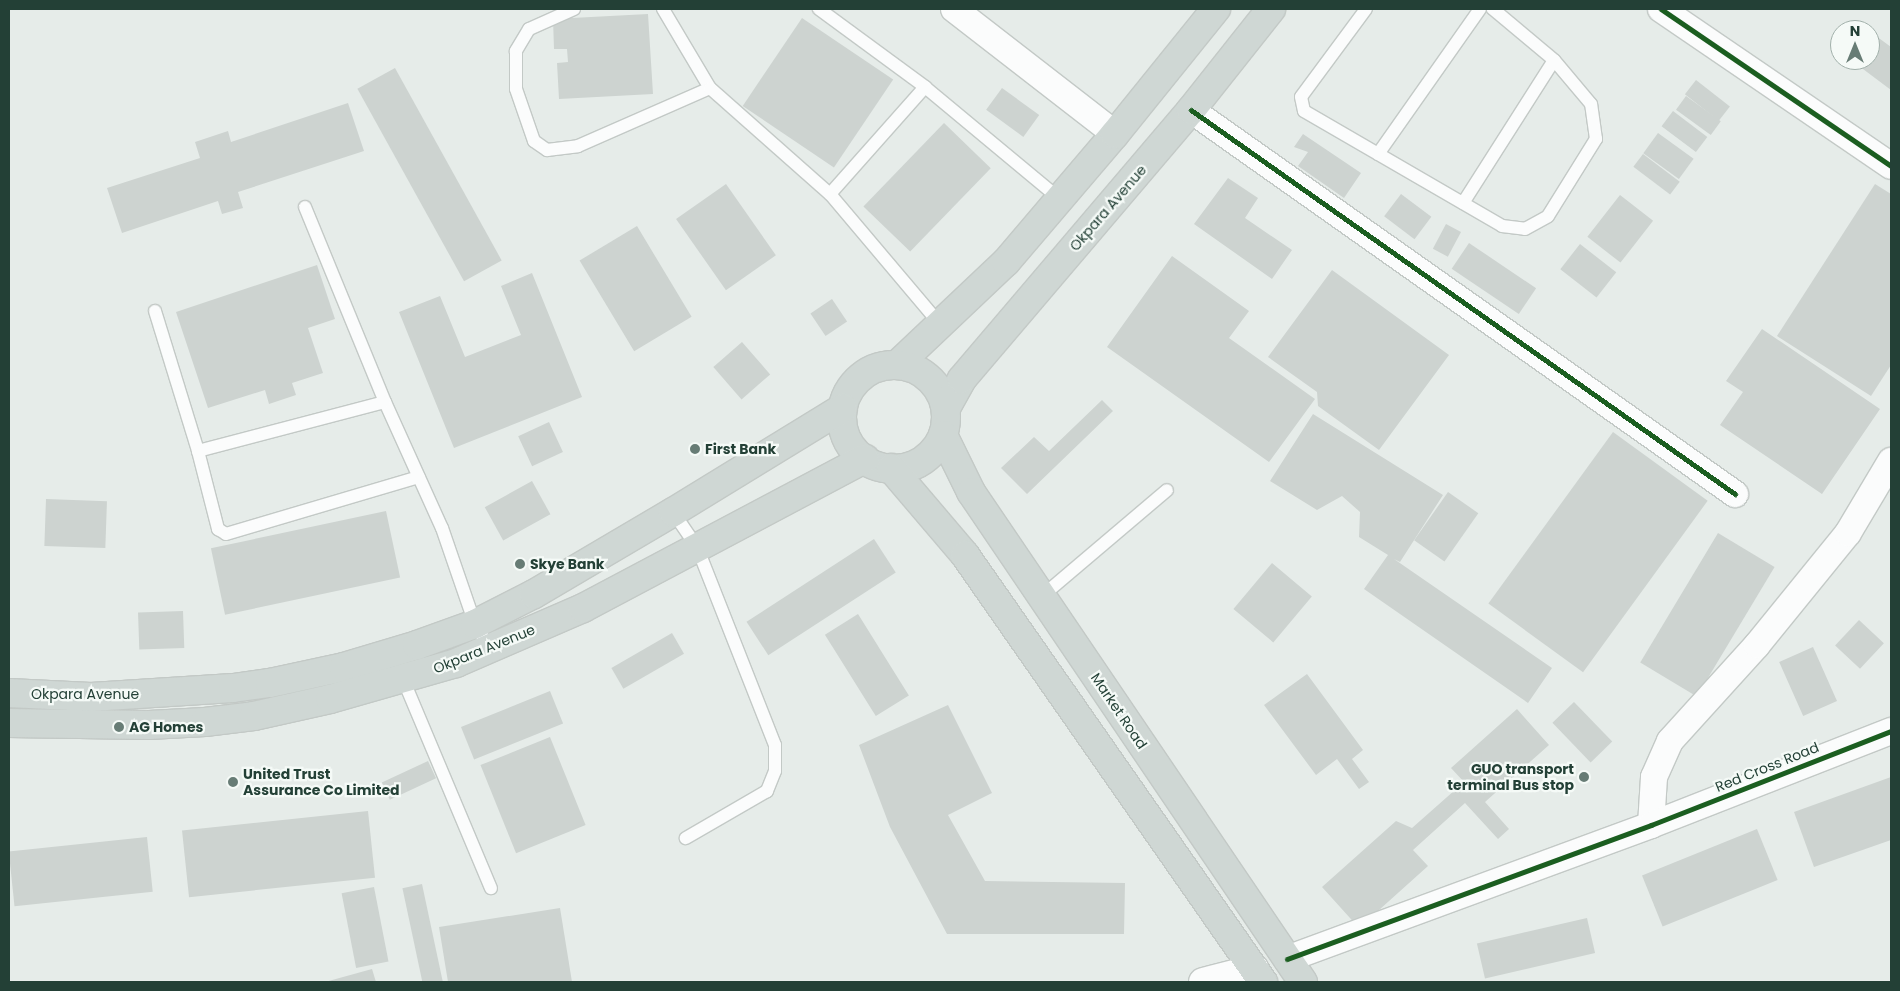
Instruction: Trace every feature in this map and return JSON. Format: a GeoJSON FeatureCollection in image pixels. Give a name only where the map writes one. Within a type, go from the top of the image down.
{"type":"FeatureCollection","features":[{"type":"Feature","properties":{"kind":"main road"},"geometry":{"type":"LineString","coordinates":[[897,365],[1006,262],[1115,134],[1216,9]]}},
{"type":"Feature","properties":{"kind":"main road","name":"Okpara Avenue"},"geometry":{"type":"LineString","coordinates":[[944,421],[962,379],[1191,110],[1266,11]]}},
{"type":"Feature","properties":{"kind":"main road"},"geometry":{"type":"LineString","coordinates":[[897,365],[914,369],[929,378],[940,392],[944,421],[935,449],[923,460],[908,467],[891,468],[877,465],[865,459],[854,449],[846,437],[842,423],[843,408],[850,391],[862,376],[872,370],[897,365]]}},
{"type":"Feature","properties":{"kind":"main road","name":"Okpara Avenue"},"geometry":{"type":"LineString","coordinates":[[9,693],[91,697],[233,688],[326,671],[418,644],[475,624],[534,594],[843,408]]}},
{"type":"Feature","properties":{"kind":"main road","name":"Market Road"},"geometry":{"type":"LineString","coordinates":[[944,421],[971,492],[1303,982]]}},
{"type":"Feature","properties":{"kind":"main road","name":"Okpara Avenue"},"geometry":{"type":"LineString","coordinates":[[9,723],[149,725],[205,722],[254,716],[301,707],[456,663],[490,650],[583,608],[865,459]]}},
{"type":"Feature","properties":{"kind":"main road"},"geometry":{"type":"LineString","coordinates":[[891,468],[965,555],[1258,976]]}},
{"type":"Feature","properties":{"kind":"main road"},"geometry":{"type":"LineString","coordinates":[[149,725],[150,694]]}},
{"type":"Feature","properties":{"kind":"street"},"geometry":{"type":"LineString","coordinates":[[954,9],[1115,134]]}},
{"type":"Feature","properties":{"kind":"street"},"geometry":{"type":"LineString","coordinates":[[1661,9],[1891,166]]}},
{"type":"Feature","properties":{"kind":"street"},"geometry":{"type":"LineString","coordinates":[[1191,110],[1735,494]]}},
{"type":"Feature","properties":{"kind":"street"},"geometry":{"type":"LineString","coordinates":[[1651,825],[1654,777],[1670,741],[1757,645],[1848,533],[1891,462]]}},
{"type":"Feature","properties":{"kind":"street","name":"Red Cross Road"},"geometry":{"type":"LineString","coordinates":[[1287,959],[1651,825],[1891,731]]}},
{"type":"Feature","properties":{"kind":"street"},"geometry":{"type":"LineString","coordinates":[[1203,982],[1258,976]]}},
{"type":"Feature","properties":{"kind":"lane"},"geometry":{"type":"LineString","coordinates":[[574,9],[529,29],[516,51],[516,89],[534,141],[547,150],[578,146],[710,88]]}},
{"type":"Feature","properties":{"kind":"lane"},"geometry":{"type":"LineString","coordinates":[[663,9],[710,88],[830,194],[940,324]]}},
{"type":"Feature","properties":{"kind":"lane"},"geometry":{"type":"LineString","coordinates":[[819,9],[925,87],[1060,199]]}},
{"type":"Feature","properties":{"kind":"lane"},"geometry":{"type":"LineString","coordinates":[[1366,9],[1301,97],[1304,112],[1502,226],[1525,229],[1548,216],[1596,139],[1591,104],[1554,60],[1493,9]]}},
{"type":"Feature","properties":{"kind":"lane"},"geometry":{"type":"LineString","coordinates":[[1378,154],[1480,9]]}},
{"type":"Feature","properties":{"kind":"lane"},"geometry":{"type":"LineString","coordinates":[[1462,203],[1554,60]]}},
{"type":"Feature","properties":{"kind":"lane"},"geometry":{"type":"LineString","coordinates":[[830,194],[925,87]]}},
{"type":"Feature","properties":{"kind":"lane"},"geometry":{"type":"LineString","coordinates":[[305,207],[385,402],[442,528],[475,624],[490,650]]}},
{"type":"Feature","properties":{"kind":"lane"},"geometry":{"type":"LineString","coordinates":[[155,310],[198,452],[218,529],[226,534],[419,477]]}},
{"type":"Feature","properties":{"kind":"lane"},"geometry":{"type":"LineString","coordinates":[[198,452],[385,402]]}},
{"type":"Feature","properties":{"kind":"lane"},"geometry":{"type":"LineString","coordinates":[[1041,597],[1167,490]]}},
{"type":"Feature","properties":{"kind":"lane"},"geometry":{"type":"LineString","coordinates":[[673,512],[696,547],[775,745],[775,771],[766,791],[686,838]]}},
{"type":"Feature","properties":{"kind":"lane"},"geometry":{"type":"LineString","coordinates":[[403,679],[491,888]]}},
{"type":"Feature","properties":{"kind":"building"},"geometry":{"type":"Polygon","coordinates":[[[648,14],[653,94],[559,99],[557,63],[568,62],[567,49],[554,49],[553,19],[648,14]]]}},
{"type":"Feature","properties":{"kind":"building"},"geometry":{"type":"Polygon","coordinates":[[[802,18],[893,80],[834,167],[743,106],[802,18]]]}},
{"type":"Feature","properties":{"kind":"building"},"geometry":{"type":"Polygon","coordinates":[[[1880,39],[1891,47],[1891,90],[1864,70],[1880,70],[1880,39]]]}},
{"type":"Feature","properties":{"kind":"building"},"geometry":{"type":"Polygon","coordinates":[[[395,68],[502,260],[464,281],[357,89],[395,68]]]}},
{"type":"Feature","properties":{"kind":"building"},"geometry":{"type":"Polygon","coordinates":[[[1696,80],[1730,106],[1719,121],[1685,94],[1696,80]]]}},
{"type":"Feature","properties":{"kind":"building"},"geometry":{"type":"Polygon","coordinates":[[[1002,88],[1039,115],[1023,137],[986,110],[1002,88]]]}},
{"type":"Feature","properties":{"kind":"building"},"geometry":{"type":"Polygon","coordinates":[[[1686,96],[1721,121],[1711,135],[1676,110],[1686,96]]]}},
{"type":"Feature","properties":{"kind":"building"},"geometry":{"type":"Polygon","coordinates":[[[348,103],[364,151],[238,192],[243,208],[222,214],[218,201],[122,233],[107,188],[200,158],[195,142],[228,131],[231,142],[348,103]]]}},
{"type":"Feature","properties":{"kind":"building"},"geometry":{"type":"Polygon","coordinates":[[[1673,111],[1707,137],[1696,152],[1662,126],[1673,111]]]}},
{"type":"Feature","properties":{"kind":"building"},"geometry":{"type":"Polygon","coordinates":[[[944,123],[991,168],[910,252],[863,206],[944,123]]]}},
{"type":"Feature","properties":{"kind":"building"},"geometry":{"type":"Polygon","coordinates":[[[1658,133],[1694,159],[1679,179],[1643,153],[1658,133]]]}},
{"type":"Feature","properties":{"kind":"building"},"geometry":{"type":"Polygon","coordinates":[[[1303,134],[1361,173],[1344,198],[1298,166],[1308,152],[1294,147],[1303,134]]]}},
{"type":"Feature","properties":{"kind":"building"},"geometry":{"type":"Polygon","coordinates":[[[1643,154],[1680,182],[1670,194],[1633,167],[1643,154]]]}},
{"type":"Feature","properties":{"kind":"building"},"geometry":{"type":"Polygon","coordinates":[[[1228,178],[1258,198],[1245,218],[1292,250],[1272,279],[1194,224],[1228,178]]]}},
{"type":"Feature","properties":{"kind":"building"},"geometry":{"type":"Polygon","coordinates":[[[726,184],[776,255],[726,290],[676,219],[726,184]]]}},
{"type":"Feature","properties":{"kind":"building"},"geometry":{"type":"Polygon","coordinates":[[[1875,184],[1891,194],[1891,365],[1871,396],[1777,336],[1875,184]]]}},
{"type":"Feature","properties":{"kind":"building"},"geometry":{"type":"Polygon","coordinates":[[[1401,194],[1431,217],[1414,239],[1384,216],[1401,194]]]}},
{"type":"Feature","properties":{"kind":"building"},"geometry":{"type":"Polygon","coordinates":[[[1620,195],[1653,221],[1620,263],[1587,237],[1620,195]]]}},
{"type":"Feature","properties":{"kind":"building"},"geometry":{"type":"Polygon","coordinates":[[[1446,224],[1461,232],[1448,257],[1433,249],[1446,224]]]}},
{"type":"Feature","properties":{"kind":"building"},"geometry":{"type":"Polygon","coordinates":[[[637,226],[692,317],[634,351],[580,261],[637,226]]]}},
{"type":"Feature","properties":{"kind":"building"},"geometry":{"type":"Polygon","coordinates":[[[1469,243],[1536,288],[1519,314],[1452,269],[1469,243]]]}},
{"type":"Feature","properties":{"kind":"building"},"geometry":{"type":"Polygon","coordinates":[[[1580,244],[1616,272],[1597,298],[1560,269],[1580,244]]]}},
{"type":"Feature","properties":{"kind":"building"},"geometry":{"type":"Polygon","coordinates":[[[1172,256],[1249,311],[1229,338],[1315,399],[1269,462],[1107,347],[1172,256]]]}},
{"type":"Feature","properties":{"kind":"building"},"geometry":{"type":"Polygon","coordinates":[[[317,265],[335,319],[308,328],[323,373],[292,383],[296,395],[269,404],[265,390],[208,408],[176,312],[317,265]]]}},
{"type":"Feature","properties":{"kind":"building"},"geometry":{"type":"Polygon","coordinates":[[[1332,270],[1449,355],[1379,450],[1318,406],[1317,392],[1268,357],[1332,270]]]}},
{"type":"Feature","properties":{"kind":"building"},"geometry":{"type":"Polygon","coordinates":[[[532,273],[582,397],[454,448],[399,312],[440,296],[465,357],[521,335],[501,286],[532,273]]]}},
{"type":"Feature","properties":{"kind":"building"},"geometry":{"type":"Polygon","coordinates":[[[832,299],[847,321],[826,336],[810,314],[832,299]]]}},
{"type":"Feature","properties":{"kind":"building"},"geometry":{"type":"Polygon","coordinates":[[[1762,329],[1880,409],[1822,494],[1720,425],[1743,392],[1726,381],[1762,329]]]}},
{"type":"Feature","properties":{"kind":"building"},"geometry":{"type":"Polygon","coordinates":[[[742,342],[770,374],[742,399],[713,367],[742,342]]]}},
{"type":"Feature","properties":{"kind":"building"},"geometry":{"type":"Polygon","coordinates":[[[1102,400],[1113,411],[1027,494],[1001,468],[1034,437],[1049,451],[1102,400]]]}},
{"type":"Feature","properties":{"kind":"building"},"geometry":{"type":"Polygon","coordinates":[[[1313,414],[1443,495],[1400,562],[1394,559],[1552,668],[1528,703],[1364,589],[1388,555],[1359,537],[1360,512],[1342,496],[1317,510],[1270,481],[1313,414]]]}},
{"type":"Feature","properties":{"kind":"building"},"geometry":{"type":"Polygon","coordinates":[[[549,422],[563,452],[532,466],[518,436],[549,422]]]}},
{"type":"Feature","properties":{"kind":"building"},"geometry":{"type":"Polygon","coordinates":[[[1613,432],[1708,501],[1583,672],[1488,604],[1613,432]]]}},
{"type":"Feature","properties":{"kind":"building"},"geometry":{"type":"Polygon","coordinates":[[[532,481],[550,514],[503,540],[485,507],[532,481]]]}},
{"type":"Feature","properties":{"kind":"building"},"geometry":{"type":"Polygon","coordinates":[[[1448,492],[1478,513],[1444,562],[1414,540],[1448,492]]]}},
{"type":"Feature","properties":{"kind":"building"},"geometry":{"type":"Polygon","coordinates":[[[46,499],[107,501],[105,548],[44,546],[46,499]]]}},
{"type":"Feature","properties":{"kind":"building"},"geometry":{"type":"Polygon","coordinates":[[[386,511],[400,578],[225,615],[211,548],[386,511]]]}},
{"type":"Feature","properties":{"kind":"building"},"geometry":{"type":"Polygon","coordinates":[[[1718,533],[1775,567],[1697,696],[1640,662],[1718,533]]]}},
{"type":"Feature","properties":{"kind":"building"},"geometry":{"type":"Polygon","coordinates":[[[874,539],[896,573],[768,655],[747,622],[874,539]]]}},
{"type":"Feature","properties":{"kind":"building"},"geometry":{"type":"Polygon","coordinates":[[[1272,563],[1312,596],[1273,642],[1233,609],[1272,563]]]}},
{"type":"Feature","properties":{"kind":"building"},"geometry":{"type":"Polygon","coordinates":[[[183,611],[184,648],[139,650],[138,613],[183,611]]]}},
{"type":"Feature","properties":{"kind":"building"},"geometry":{"type":"Polygon","coordinates":[[[858,614],[909,695],[876,716],[825,635],[858,614]]]}},
{"type":"Feature","properties":{"kind":"building"},"geometry":{"type":"Polygon","coordinates":[[[1859,620],[1884,643],[1860,669],[1835,646],[1859,620]]]}},
{"type":"Feature","properties":{"kind":"building"},"geometry":{"type":"Polygon","coordinates":[[[672,633],[684,654],[623,689],[611,668],[672,633]]]}},
{"type":"Feature","properties":{"kind":"building"},"geometry":{"type":"Polygon","coordinates":[[[1813,647],[1837,701],[1803,716],[1779,662],[1813,647]]]}},
{"type":"Feature","properties":{"kind":"building"},"geometry":{"type":"Polygon","coordinates":[[[1307,674],[1363,750],[1352,759],[1369,782],[1359,789],[1337,759],[1316,775],[1264,705],[1307,674]]]}},
{"type":"Feature","properties":{"kind":"building"},"geometry":{"type":"Polygon","coordinates":[[[550,691],[563,723],[474,759],[461,727],[550,691]]]}},
{"type":"Feature","properties":{"kind":"building"},"geometry":{"type":"Polygon","coordinates":[[[1574,702],[1612,742],[1591,762],[1552,723],[1574,702]]]}},
{"type":"Feature","properties":{"kind":"building"},"geometry":{"type":"Polygon","coordinates":[[[948,705],[992,793],[948,815],[985,881],[1125,883],[1124,934],[947,934],[890,827],[859,745],[948,705]]]}},
{"type":"Feature","properties":{"kind":"building"},"geometry":{"type":"Polygon","coordinates":[[[1517,709],[1549,745],[1485,802],[1509,829],[1498,839],[1465,803],[1413,850],[1428,866],[1359,928],[1322,887],[1396,821],[1412,828],[1464,782],[1451,768],[1517,709]]]}},
{"type":"Feature","properties":{"kind":"building"},"geometry":{"type":"Polygon","coordinates":[[[550,737],[586,825],[516,853],[480,765],[550,737]]]}},
{"type":"Feature","properties":{"kind":"building"},"geometry":{"type":"Polygon","coordinates":[[[428,761],[436,778],[390,800],[382,783],[428,761]]]}},
{"type":"Feature","properties":{"kind":"building"},"geometry":{"type":"Polygon","coordinates":[[[1891,777],[1891,840],[1814,867],[1794,812],[1891,777]]]}},
{"type":"Feature","properties":{"kind":"building"},"geometry":{"type":"Polygon","coordinates":[[[368,811],[375,878],[189,897],[182,831],[368,811]]]}},
{"type":"Feature","properties":{"kind":"building"},"geometry":{"type":"Polygon","coordinates":[[[1757,829],[1778,880],[1663,926],[1642,875],[1757,829]]]}},
{"type":"Feature","properties":{"kind":"building"},"geometry":{"type":"Polygon","coordinates":[[[147,837],[153,892],[15,906],[9,852],[147,837]]]}},
{"type":"Feature","properties":{"kind":"building"},"geometry":{"type":"Polygon","coordinates":[[[422,884],[443,982],[422,982],[402,888],[422,884]]]}},
{"type":"Feature","properties":{"kind":"building"},"geometry":{"type":"Polygon","coordinates":[[[374,887],[389,962],[356,968],[342,893],[374,887]]]}},
{"type":"Feature","properties":{"kind":"building"},"geometry":{"type":"Polygon","coordinates":[[[560,908],[572,982],[448,982],[439,927],[560,908]]]}},
{"type":"Feature","properties":{"kind":"building"},"geometry":{"type":"Polygon","coordinates":[[[1587,918],[1595,953],[1485,978],[1477,943],[1587,918]]]}},
{"type":"Feature","properties":{"kind":"building"},"geometry":{"type":"Polygon","coordinates":[[[372,969],[376,982],[325,982],[372,969]]]}},
{"type":"Feature","properties":{"kind":"cycle path"},"geometry":{"type":"LineString","coordinates":[[1661,9],[1891,166]]}},
{"type":"Feature","properties":{"kind":"cycle path"},"geometry":{"type":"LineString","coordinates":[[1191,110],[1735,494]]}},
{"type":"Feature","properties":{"kind":"cycle path"},"geometry":{"type":"LineString","coordinates":[[1287,959],[1651,825],[1891,731]]}},
{"type":"Feature","properties":{"kind":"place","name":"First Bank"},"geometry":{"type":"Point","coordinates":[695,449]}},
{"type":"Feature","properties":{"kind":"place","name":"Skye Bank"},"geometry":{"type":"Point","coordinates":[520,564]}},
{"type":"Feature","properties":{"kind":"place","name":"AG Homes"},"geometry":{"type":"Point","coordinates":[119,727]}},
{"type":"Feature","properties":{"kind":"place","name":"GUO transport terminal Bus stop"},"geometry":{"type":"Point","coordinates":[1584,777]}},
{"type":"Feature","properties":{"kind":"place","name":"United Trust Assurance Co Limited"},"geometry":{"type":"Point","coordinates":[233,782]}}]}
